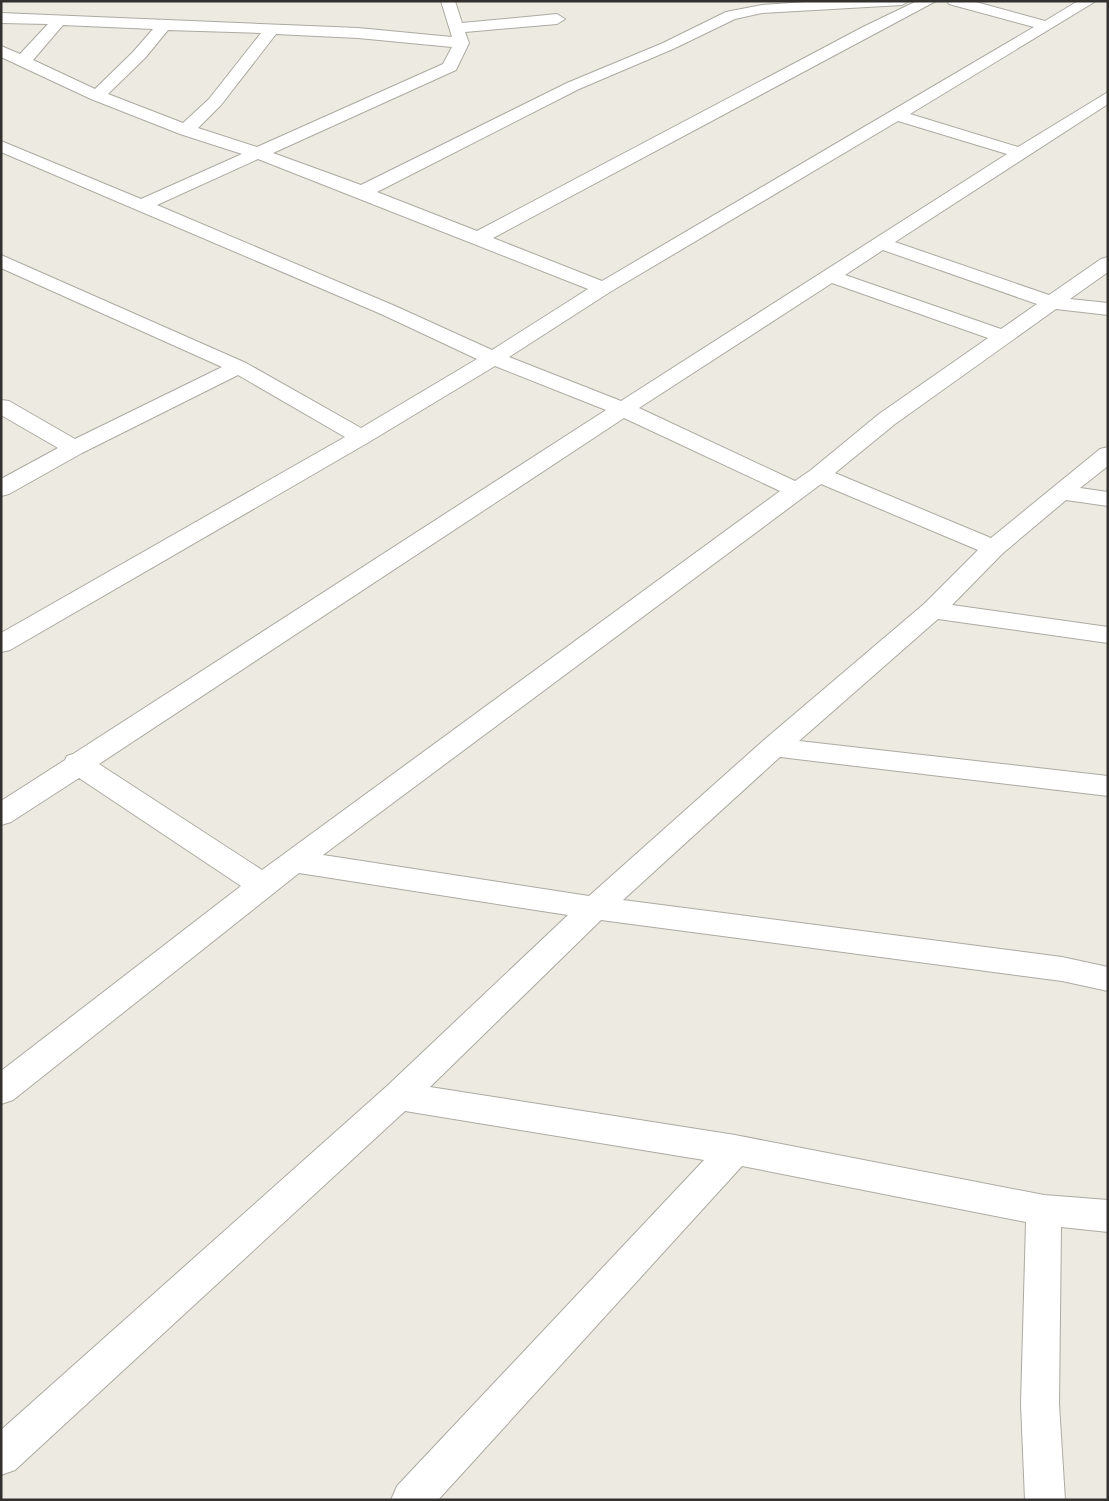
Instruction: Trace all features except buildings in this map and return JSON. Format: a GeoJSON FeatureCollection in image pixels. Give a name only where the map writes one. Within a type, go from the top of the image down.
{"type":"FeatureCollection","features":[{"type":"Feature","properties":{"kind":"street"},"geometry":{"type":"LineString","coordinates":[[140,206],[258,153],[295,134],[450,67],[461,43],[448,1]]}},
{"type":"Feature","properties":{"kind":"street"},"geometry":{"type":"LineString","coordinates":[[362,192],[573,86],[668,46],[731,15],[762,9],[902,1]]}},
{"type":"Feature","properties":{"kind":"street"},"geometry":{"type":"LineString","coordinates":[[477,239],[868,30],[929,1]]}},
{"type":"Feature","properties":{"kind":"street"},"geometry":{"type":"LineString","coordinates":[[954,1],[1047,26]]}},
{"type":"Feature","properties":{"kind":"street"},"geometry":{"type":"LineString","coordinates":[[1,644],[361,437],[494,358],[603,288],[1090,1]]}},
{"type":"Feature","properties":{"kind":"street"},"geometry":{"type":"LineString","coordinates":[[720,2],[731,15]]}},
{"type":"Feature","properties":{"kind":"street"},"geometry":{"type":"LineString","coordinates":[[1,18],[408,36],[461,43]]}},
{"type":"Feature","properties":{"kind":"street"},"geometry":{"type":"LineString","coordinates":[[455,28],[558,19]]}},
{"type":"Feature","properties":{"kind":"street"},"geometry":{"type":"LineString","coordinates":[[22,62],[59,22]]}},
{"type":"Feature","properties":{"kind":"street"},"geometry":{"type":"LineString","coordinates":[[97,96],[139,55],[164,25]]}},
{"type":"Feature","properties":{"kind":"street"},"geometry":{"type":"LineString","coordinates":[[186,130],[215,102],[272,29]]}},
{"type":"Feature","properties":{"kind":"street"},"geometry":{"type":"LineString","coordinates":[[1,51],[97,96],[186,130],[258,153],[362,192],[603,288]]}},
{"type":"Feature","properties":{"kind":"street"},"geometry":{"type":"LineString","coordinates":[[1,815],[622,409],[1108,97]]}},
{"type":"Feature","properties":{"kind":"street"},"geometry":{"type":"LineString","coordinates":[[896,115],[1020,153]]}},
{"type":"Feature","properties":{"kind":"street"},"geometry":{"type":"LineString","coordinates":[[1,146],[388,310],[494,358],[807,483],[994,548]]}},
{"type":"Feature","properties":{"kind":"street"},"geometry":{"type":"LineString","coordinates":[[880,243],[1053,303],[1108,309]]}},
{"type":"Feature","properties":{"kind":"street"},"geometry":{"type":"LineString","coordinates":[[1,261],[240,367],[361,437]]}},
{"type":"Feature","properties":{"kind":"street"},"geometry":{"type":"LineString","coordinates":[[1,1090],[294,861],[807,483],[887,419],[1108,263]]}},
{"type":"Feature","properties":{"kind":"street"},"geometry":{"type":"LineString","coordinates":[[830,276],[1004,337]]}},
{"type":"Feature","properties":{"kind":"street"},"geometry":{"type":"LineString","coordinates":[[1,489],[74,448],[240,367]]}},
{"type":"Feature","properties":{"kind":"street"},"geometry":{"type":"LineString","coordinates":[[1,406],[74,448]]}},
{"type":"Feature","properties":{"kind":"street"},"geometry":{"type":"LineString","coordinates":[[1,1456],[399,1096],[595,908],[774,747],[932,610],[994,548],[1108,454]]}},
{"type":"Feature","properties":{"kind":"street"},"geometry":{"type":"LineString","coordinates":[[1062,493],[1108,499]]}},
{"type":"Feature","properties":{"kind":"street"},"geometry":{"type":"LineString","coordinates":[[932,610],[1108,634]]}},
{"type":"Feature","properties":{"kind":"street"},"geometry":{"type":"LineString","coordinates":[[774,747],[1108,786]]}},
{"type":"Feature","properties":{"kind":"street"},"geometry":{"type":"LineString","coordinates":[[77,764],[262,885]]}},
{"type":"Feature","properties":{"kind":"street"},"geometry":{"type":"LineString","coordinates":[[294,861],[595,908],[1062,969],[1108,979]]}},
{"type":"Feature","properties":{"kind":"street"},"geometry":{"type":"LineString","coordinates":[[399,1096],[735,1150],[1044,1210],[1108,1216]]}},
{"type":"Feature","properties":{"kind":"street"},"geometry":{"type":"LineString","coordinates":[[411,1500],[735,1150]]}},
{"type":"Feature","properties":{"kind":"street"},"geometry":{"type":"LineString","coordinates":[[1044,1210],[1040,1404],[1045,1500]]}}]}
